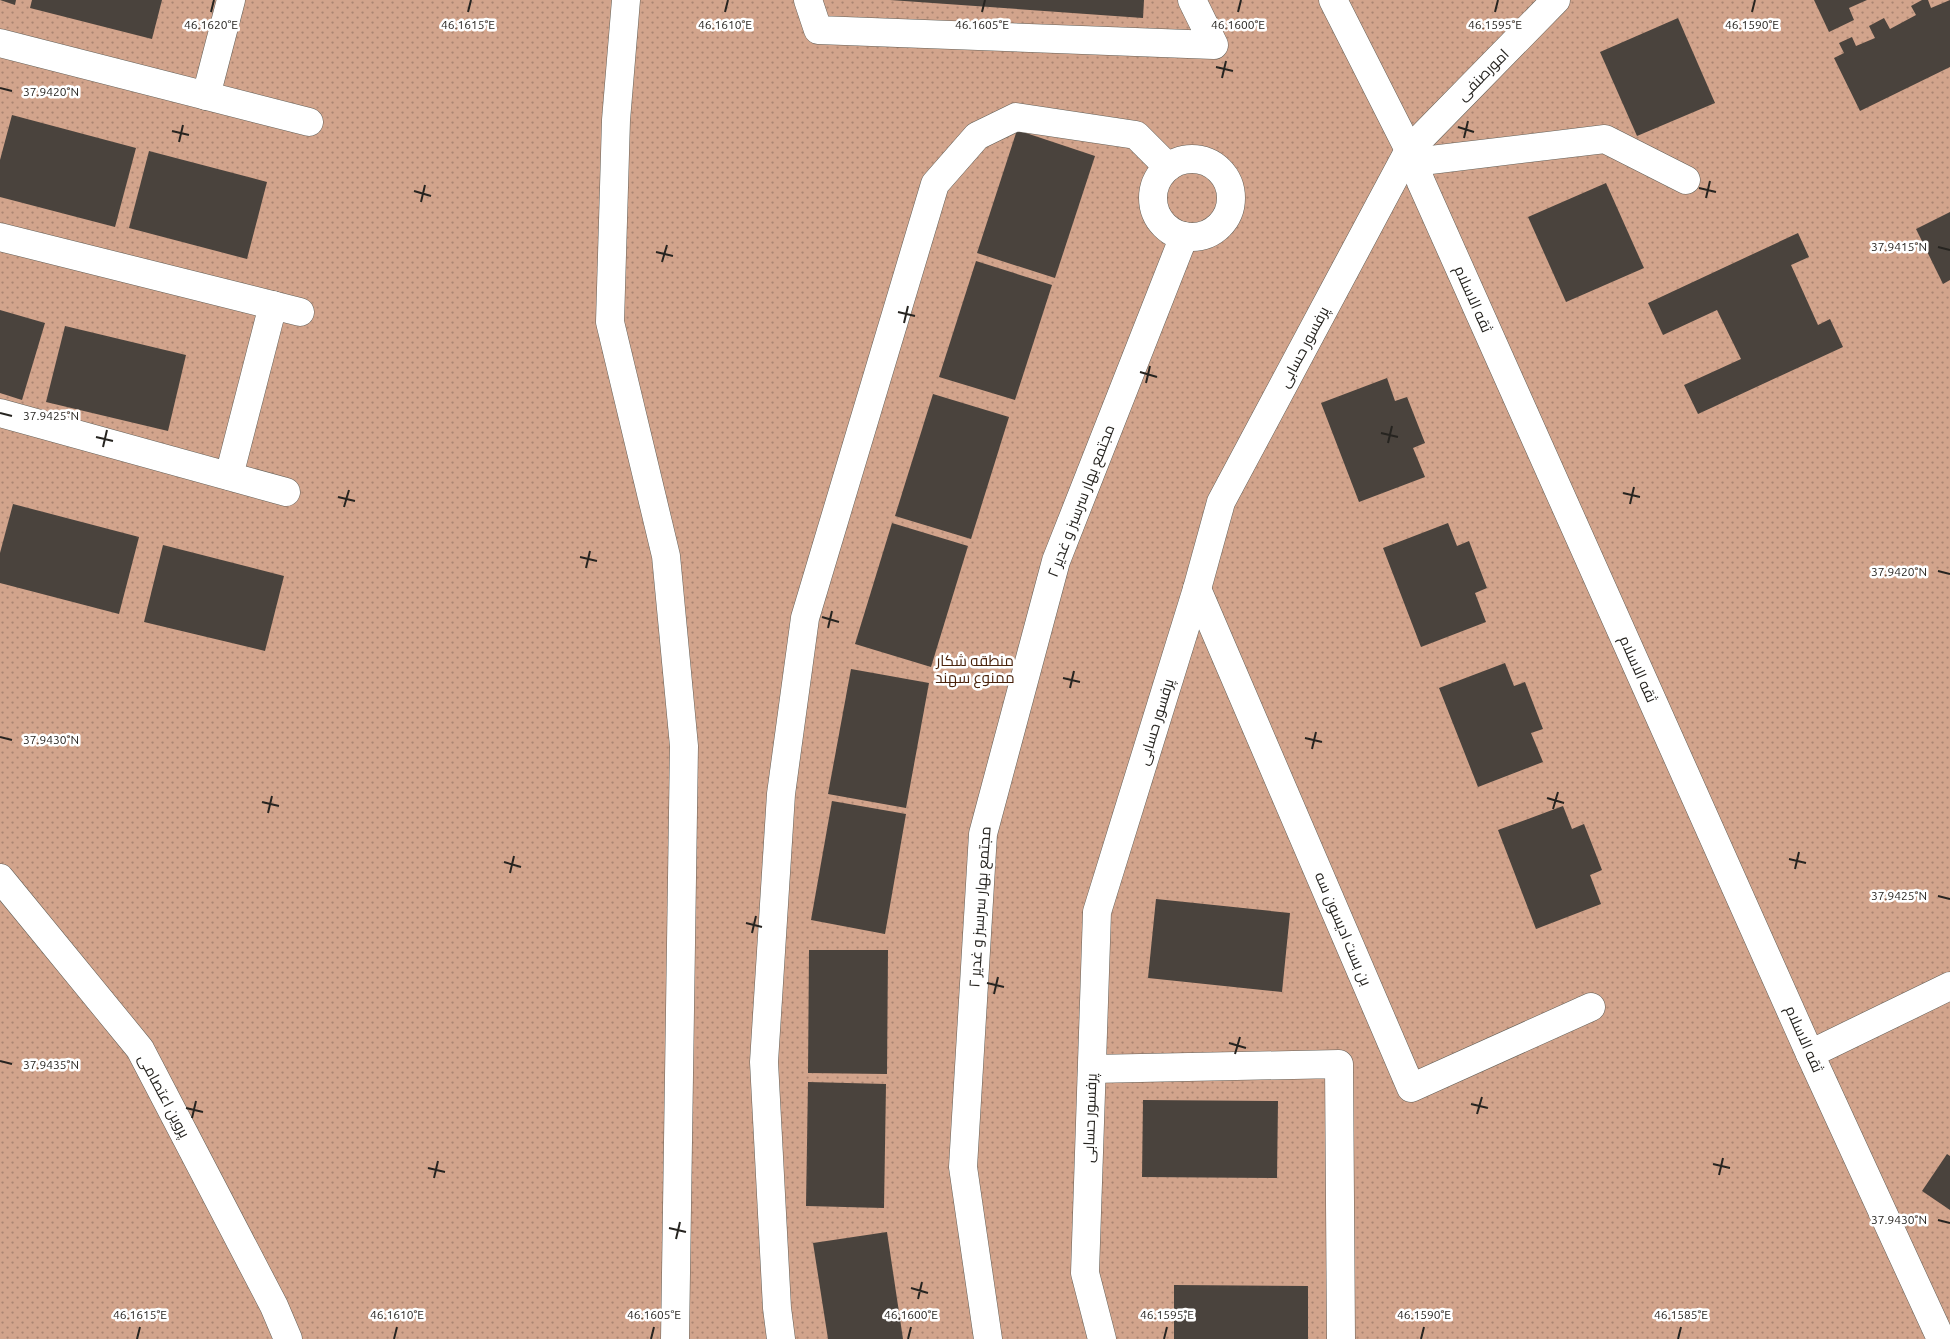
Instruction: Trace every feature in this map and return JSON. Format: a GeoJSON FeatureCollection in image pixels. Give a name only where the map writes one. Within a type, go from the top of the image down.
{"type":"FeatureCollection","features":[{"type":"Feature","properties":{"kind":"street"},"geometry":{"type":"LineString","coordinates":[[206,96],[231,0]]}},
{"type":"Feature","properties":{"kind":"street"},"geometry":{"type":"LineString","coordinates":[[626,0],[616,120],[610,322],[666,556],[684,746],[675,1339]]}},
{"type":"Feature","properties":{"kind":"street"},"geometry":{"type":"LineString","coordinates":[[808,0],[818,30],[1214,44],[1192,0]]}},
{"type":"Feature","properties":{"kind":"street","name":"ثقه الاسلام"},"geometry":{"type":"LineString","coordinates":[[1333,0],[1411,156],[1810,1054],[1941,1339]]}},
{"type":"Feature","properties":{"kind":"street","name":"امورصنفی"},"geometry":{"type":"LineString","coordinates":[[1411,156],[1556,0]]}},
{"type":"Feature","properties":{"kind":"street"},"geometry":{"type":"LineString","coordinates":[[0,43],[309,122]]}},
{"type":"Feature","properties":{"kind":"street"},"geometry":{"type":"LineString","coordinates":[[781,1339],[777,1308],[764,1062],[781,794],[805,618],[935,184],[977,136],[1016,117],[1136,135],[1168,167]]}},
{"type":"Feature","properties":{"kind":"street"},"geometry":{"type":"LineString","coordinates":[[1411,156],[1605,140],[1686,180]]}},
{"type":"Feature","properties":{"kind":"street","name":"پرفسور حسابی"},"geometry":{"type":"LineString","coordinates":[[1102,1339],[1085,1273],[1097,912],[1197,588],[1220,502],[1411,156]]}},
{"type":"Feature","properties":{"kind":"street"},"geometry":{"type":"LineString","coordinates":[[1191,159],[1204,161],[1223,175],[1229,187],[1228,213],[1220,224],[1210,232],[1197,236],[1184,236],[1172,231],[1155,212],[1153,200],[1154,187],[1159,176],[1168,167],[1179,161],[1191,159]]}},
{"type":"Feature","properties":{"kind":"street","name":"مجتمع بهار سرسبز و غدیر ۲"},"geometry":{"type":"LineString","coordinates":[[988,1339],[963,1166],[983,834],[1056,561],[1184,236]]}},
{"type":"Feature","properties":{"kind":"street"},"geometry":{"type":"LineString","coordinates":[[0,237],[300,312]]}},
{"type":"Feature","properties":{"kind":"street"},"geometry":{"type":"LineString","coordinates":[[229,476],[273,306]]}},
{"type":"Feature","properties":{"kind":"street"},"geometry":{"type":"LineString","coordinates":[[0,412],[286,492]]}},
{"type":"Feature","properties":{"kind":"street","name":"بن بست ادیسون سه"},"geometry":{"type":"LineString","coordinates":[[1197,588],[1411,1088],[1591,1007]]}},
{"type":"Feature","properties":{"kind":"street","name":"پروین اعتصامی"},"geometry":{"type":"LineString","coordinates":[[0,878],[140,1049],[274,1306],[288,1339]]}},
{"type":"Feature","properties":{"kind":"street"},"geometry":{"type":"LineString","coordinates":[[1810,1054],[1950,986]]}},
{"type":"Feature","properties":{"kind":"street"},"geometry":{"type":"LineString","coordinates":[[1092,1069],[1339,1064],[1341,1339]]}},
{"type":"Feature","properties":{"kind":"green space","name":"منطقه شکار ممنوع سهند"},"geometry":{"type":"Polygon","coordinates":[[[0,0],[1950,0],[1950,1339],[0,1339],[0,0]]]}},
{"type":"Feature","properties":{"kind":"building"},"geometry":{"type":"Polygon","coordinates":[[[0,0],[16,0],[15,5],[0,0]]]}},
{"type":"Feature","properties":{"kind":"building"},"geometry":{"type":"Polygon","coordinates":[[[32,0],[162,0],[152,39],[30,8],[32,0]]]}},
{"type":"Feature","properties":{"kind":"building"},"geometry":{"type":"Polygon","coordinates":[[[890,0],[1144,0],[1143,18],[890,0]]]}},
{"type":"Feature","properties":{"kind":"building"},"geometry":{"type":"Polygon","coordinates":[[[1814,0],[1867,0],[1849,8],[1854,20],[1829,32],[1814,0]]]}},
{"type":"Feature","properties":{"kind":"building"},"geometry":{"type":"Polygon","coordinates":[[[1922,0],[1928,0],[1931,8],[1950,0],[1950,67],[1860,111],[1834,58],[1844,53],[1839,43],[1852,37],[1856,46],[1875,38],[1869,26],[1884,18],[1890,29],[1916,15],[1911,6],[1922,0]]]}},
{"type":"Feature","properties":{"kind":"building"},"geometry":{"type":"Polygon","coordinates":[[[1678,18],[1715,103],[1637,136],[1600,52],[1678,18]]]}},
{"type":"Feature","properties":{"kind":"building"},"geometry":{"type":"Polygon","coordinates":[[[12,115],[136,148],[115,227],[0,197],[0,160],[12,115]]]}},
{"type":"Feature","properties":{"kind":"building"},"geometry":{"type":"Polygon","coordinates":[[[1017,130],[1095,156],[1055,278],[977,253],[1017,130]]]}},
{"type":"Feature","properties":{"kind":"building"},"geometry":{"type":"Polygon","coordinates":[[[149,151],[267,182],[247,259],[129,228],[149,151]]]}},
{"type":"Feature","properties":{"kind":"building"},"geometry":{"type":"Polygon","coordinates":[[[1606,183],[1644,268],[1566,302],[1528,217],[1606,183]]]}},
{"type":"Feature","properties":{"kind":"building"},"geometry":{"type":"Polygon","coordinates":[[[1950,212],[1950,280],[1943,284],[1916,229],[1950,212]]]}},
{"type":"Feature","properties":{"kind":"building"},"geometry":{"type":"Polygon","coordinates":[[[1798,233],[1809,257],[1791,265],[1818,325],[1830,319],[1843,347],[1698,414],[1684,385],[1741,359],[1717,310],[1663,335],[1648,303],[1798,233]]]}},
{"type":"Feature","properties":{"kind":"building"},"geometry":{"type":"Polygon","coordinates":[[[976,261],[1052,285],[1015,400],[939,377],[976,261]]]}},
{"type":"Feature","properties":{"kind":"building"},"geometry":{"type":"Polygon","coordinates":[[[0,310],[45,323],[22,400],[0,393],[0,310]]]}},
{"type":"Feature","properties":{"kind":"building"},"geometry":{"type":"Polygon","coordinates":[[[65,326],[186,355],[168,431],[46,402],[65,326]]]}},
{"type":"Feature","properties":{"kind":"building"},"geometry":{"type":"Polygon","coordinates":[[[1387,378],[1395,401],[1407,397],[1425,443],[1413,448],[1425,477],[1359,502],[1321,403],[1387,378]]]}},
{"type":"Feature","properties":{"kind":"building"},"geometry":{"type":"Polygon","coordinates":[[[933,394],[1009,417],[971,539],[895,516],[933,394]]]}},
{"type":"Feature","properties":{"kind":"building"},"geometry":{"type":"Polygon","coordinates":[[[13,504],[139,537],[119,614],[0,583],[0,553],[13,504]]]}},
{"type":"Feature","properties":{"kind":"building"},"geometry":{"type":"Polygon","coordinates":[[[892,523],[968,546],[931,667],[855,644],[892,523]]]}},
{"type":"Feature","properties":{"kind":"building"},"geometry":{"type":"Polygon","coordinates":[[[1448,523],[1457,546],[1469,541],[1487,588],[1475,593],[1486,622],[1421,647],[1383,548],[1448,523]]]}},
{"type":"Feature","properties":{"kind":"building"},"geometry":{"type":"Polygon","coordinates":[[[163,545],[284,576],[265,651],[144,622],[163,545]]]}},
{"type":"Feature","properties":{"kind":"building"},"geometry":{"type":"Polygon","coordinates":[[[1505,663],[1514,686],[1525,682],[1543,729],[1531,733],[1543,762],[1478,787],[1439,688],[1505,663]]]}},
{"type":"Feature","properties":{"kind":"building"},"geometry":{"type":"Polygon","coordinates":[[[851,669],[929,683],[906,808],[828,794],[851,669]]]}},
{"type":"Feature","properties":{"kind":"building"},"geometry":{"type":"Polygon","coordinates":[[[832,801],[906,814],[885,934],[811,920],[832,801]]]}},
{"type":"Feature","properties":{"kind":"building"},"geometry":{"type":"Polygon","coordinates":[[[1563,806],[1572,829],[1584,824],[1602,870],[1590,875],[1601,904],[1536,929],[1498,830],[1563,806]]]}},
{"type":"Feature","properties":{"kind":"building"},"geometry":{"type":"Polygon","coordinates":[[[1156,899],[1290,913],[1282,992],[1148,978],[1156,899]]]}},
{"type":"Feature","properties":{"kind":"building"},"geometry":{"type":"Polygon","coordinates":[[[809,950],[888,950],[887,1074],[808,1073],[809,950]]]}},
{"type":"Feature","properties":{"kind":"building"},"geometry":{"type":"Polygon","coordinates":[[[808,1082],[886,1084],[884,1208],[806,1206],[808,1082]]]}},
{"type":"Feature","properties":{"kind":"building"},"geometry":{"type":"Polygon","coordinates":[[[1143,1100],[1278,1101],[1277,1178],[1142,1177],[1143,1100]]]}},
{"type":"Feature","properties":{"kind":"building"},"geometry":{"type":"Polygon","coordinates":[[[1947,1154],[1950,1156],[1950,1210],[1922,1191],[1947,1154]]]}},
{"type":"Feature","properties":{"kind":"building"},"geometry":{"type":"Polygon","coordinates":[[[887,1232],[903,1339],[828,1339],[813,1243],[887,1232]]]}},
{"type":"Feature","properties":{"kind":"building"},"geometry":{"type":"Polygon","coordinates":[[[1174,1285],[1308,1286],[1308,1339],[1174,1339],[1174,1285]]]}}]}
